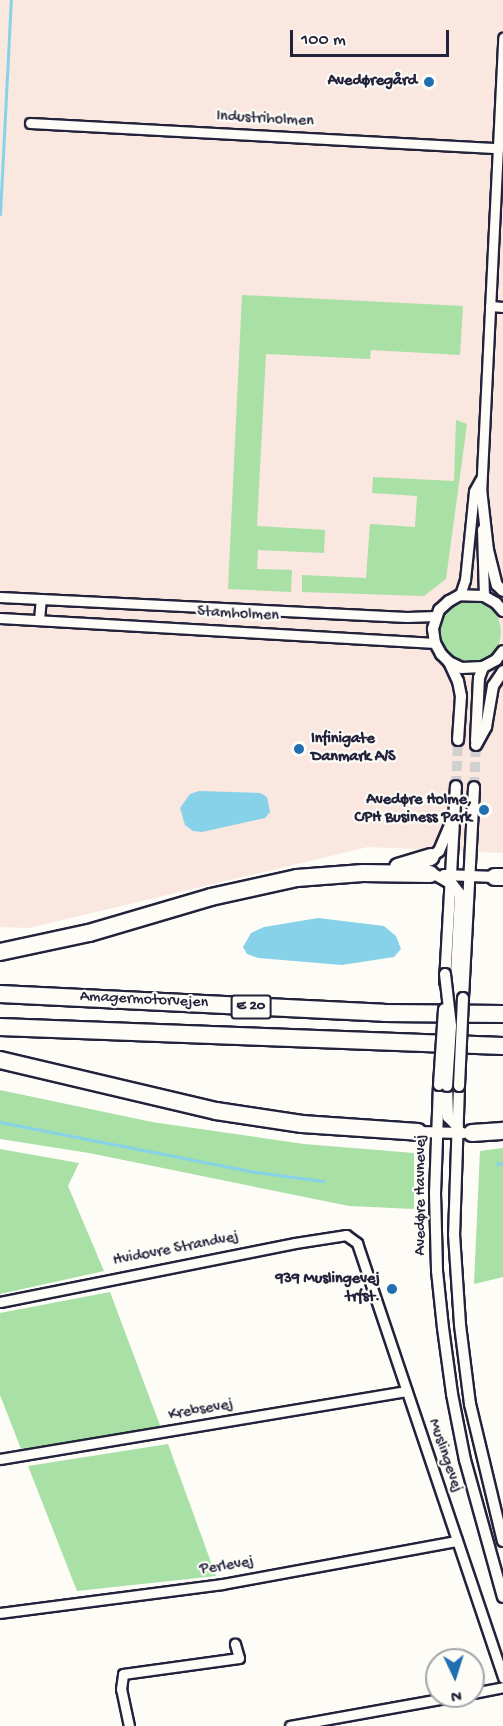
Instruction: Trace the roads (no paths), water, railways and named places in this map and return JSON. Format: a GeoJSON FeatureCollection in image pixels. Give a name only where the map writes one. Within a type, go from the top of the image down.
{"type":"FeatureCollection","features":[{"type":"Feature","properties":{"kind":"highway"},"geometry":{"type":"LineString","coordinates":[[0,952],[89,933],[222,894],[297,878],[363,873],[408,866],[431,857]]}},
{"type":"Feature","properties":{"kind":"highway"},"geometry":{"type":"LineString","coordinates":[[363,873],[432,874]]}},
{"type":"Feature","properties":{"kind":"highway","name":"Amagermotorvejen"},"geometry":{"type":"LineString","coordinates":[[0,994],[384,1013],[503,1014]]}},
{"type":"Feature","properties":{"kind":"highway","name":"Amagermotorvejen"},"geometry":{"type":"LineString","coordinates":[[0,1027],[503,1046]]}},
{"type":"Feature","properties":{"kind":"highway"},"geometry":{"type":"LineString","coordinates":[[0,1060],[227,1112],[302,1124],[418,1132]]}},
{"type":"Feature","properties":{"kind":"highway"},"geometry":{"type":"LineString","coordinates":[[462,1130],[503,1131]]}},
{"type":"Feature","properties":{"kind":"street"},"geometry":{"type":"LineString","coordinates":[[484,596],[481,484],[503,38]]}},
{"type":"Feature","properties":{"kind":"street","name":"Industriholmen"},"geometry":{"type":"LineString","coordinates":[[30,123],[498,148]]}},
{"type":"Feature","properties":{"kind":"street"},"geometry":{"type":"LineString","coordinates":[[490,306],[503,307]]}},
{"type":"Feature","properties":{"kind":"street"},"geometry":{"type":"LineString","coordinates":[[481,484],[488,550],[496,585],[503,591]]}},
{"type":"Feature","properties":{"kind":"street"},"geometry":{"type":"LineString","coordinates":[[460,595],[465,580],[474,491],[481,484]]}},
{"type":"Feature","properties":{"kind":"street"},"geometry":{"type":"LineString","coordinates":[[458,740],[461,696],[458,681],[449,662],[435,642],[433,629],[436,616],[449,600],[460,595],[484,596],[496,603],[503,611]]}},
{"type":"Feature","properties":{"kind":"street","name":"Stamholmen"},"geometry":{"type":"LineString","coordinates":[[0,597],[436,616]]}},
{"type":"Feature","properties":{"kind":"street"},"geometry":{"type":"LineString","coordinates":[[39,620],[41,599]]}},
{"type":"Feature","properties":{"kind":"street","name":"Stamholmen"},"geometry":{"type":"LineString","coordinates":[[0,618],[435,642]]}},
{"type":"Feature","properties":{"kind":"street"},"geometry":{"type":"LineString","coordinates":[[449,662],[469,669],[483,667],[496,660],[503,651]]}},
{"type":"Feature","properties":{"kind":"street"},"geometry":{"type":"LineString","coordinates":[[483,667],[478,678],[476,745],[486,727],[493,686],[503,671]]}},
{"type":"Feature","properties":{"kind":"street","name":"Avedøre Havnevej"},"geometry":{"type":"LineString","coordinates":[[456,786],[450,879],[455,974],[462,1011],[437,1132],[435,1193],[437,1271],[452,1394],[478,1516],[503,1598]]}},
{"type":"Feature","properties":{"kind":"street","name":"Avedøre Havnevej"},"geometry":{"type":"LineString","coordinates":[[474,787],[469,876],[455,974],[448,1086],[462,1130],[454,1234],[460,1325],[472,1414],[503,1541]]}},
{"type":"Feature","properties":{"kind":"street"},"geometry":{"type":"LineString","coordinates":[[431,857],[439,851],[454,818]]}},
{"type":"Feature","properties":{"kind":"street"},"geometry":{"type":"LineString","coordinates":[[432,874],[450,879],[469,876],[499,877]]}},
{"type":"Feature","properties":{"kind":"street"},"geometry":{"type":"LineString","coordinates":[[418,1132],[462,1130]]}},
{"type":"Feature","properties":{"kind":"street","name":"Hvidovre Strandvej"},"geometry":{"type":"LineString","coordinates":[[0,1302],[295,1243],[346,1235],[357,1243]]}},
{"type":"Feature","properties":{"kind":"street","name":"Muslingevej"},"geometry":{"type":"LineString","coordinates":[[357,1243],[503,1678]]}},
{"type":"Feature","properties":{"kind":"street","name":"Krebsevej"},"geometry":{"type":"LineString","coordinates":[[0,1459],[406,1391]]}},
{"type":"Feature","properties":{"kind":"street","name":"Perlevej"},"geometry":{"type":"LineString","coordinates":[[0,1613],[222,1584],[457,1541]]}},
{"type":"Feature","properties":{"kind":"street"},"geometry":{"type":"LineString","coordinates":[[129,1726],[121,1689],[123,1674],[239,1658],[235,1644]]}},
{"type":"Feature","properties":{"kind":"street"},"geometry":{"type":"LineString","coordinates":[[485,1691],[503,1687]]}},
{"type":"Feature","properties":{"kind":"street"},"geometry":{"type":"LineString","coordinates":[[290,1726],[425,1702]]}},
{"type":"Feature","properties":{"kind":"water"},"geometry":{"type":"Polygon","coordinates":[[[199,791],[260,793],[267,797],[270,812],[265,818],[202,832],[193,831],[185,825],[180,808],[190,794],[199,791]]]}},
{"type":"Feature","properties":{"kind":"water"},"geometry":{"type":"Polygon","coordinates":[[[318,918],[384,926],[396,936],[401,949],[394,957],[342,965],[258,958],[247,954],[243,947],[251,933],[264,927],[318,918]]]}},
{"type":"Feature","properties":{"kind":"waterway"},"geometry":{"type":"LineString","coordinates":[[0,214],[11,0]]}},
{"type":"Feature","properties":{"kind":"waterway"},"geometry":{"type":"LineString","coordinates":[[0,1122],[255,1172],[323,1181]]}},
{"type":"Feature","properties":{"kind":"waterway"},"geometry":{"type":"LineString","coordinates":[[497,1164],[503,1163]]}},
{"type":"Feature","properties":{"kind":"tunnel"},"geometry":{"type":"LineString","coordinates":[[456,786],[458,740]]}},
{"type":"Feature","properties":{"kind":"tunnel"},"geometry":{"type":"LineString","coordinates":[[474,787],[476,745]]}},
{"type":"Feature","properties":{"kind":"place","name":"Avedøregård"},"geometry":{"type":"Point","coordinates":[429,82]}},
{"type":"Feature","properties":{"kind":"place","name":"Infinigate Danmark A/S"},"geometry":{"type":"Point","coordinates":[299,749]}},
{"type":"Feature","properties":{"kind":"place","name":"Avedøre Holme, CPH Business Park"},"geometry":{"type":"Point","coordinates":[484,810]}},
{"type":"Feature","properties":{"kind":"place","name":"939 Muslingevej trfst."},"geometry":{"type":"Point","coordinates":[392,1289]}}]}
